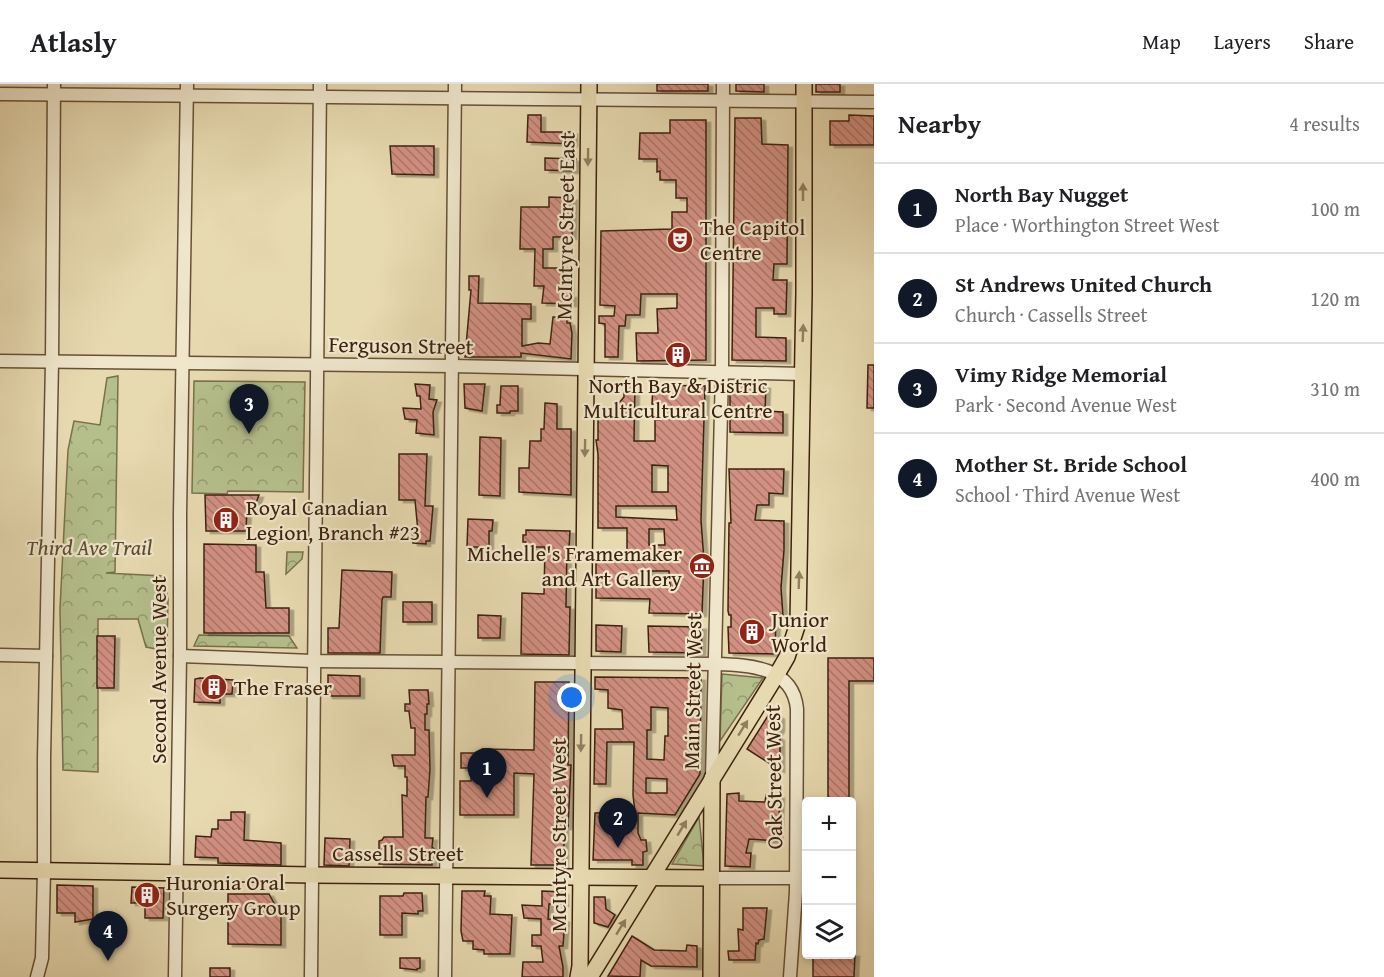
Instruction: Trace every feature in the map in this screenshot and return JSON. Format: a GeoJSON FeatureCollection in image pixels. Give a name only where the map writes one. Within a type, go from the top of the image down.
{"type":"FeatureCollection","features":[{"type":"Feature","properties":{"kind":"main road","name":"Oak Street West"},"geometry":{"type":"LineString","coordinates":[[776,676],[787,657],[798,623],[804,293],[804,84]]}},
{"type":"Feature","properties":{"kind":"main road","name":"McIntyre Street East"},"geometry":{"type":"LineString","coordinates":[[585,369],[589,91]]}},
{"type":"Feature","properties":{"kind":"main road","name":"McIntyre Street West"},"geometry":{"type":"LineString","coordinates":[[578,977],[580,966],[585,369]]}},
{"type":"Feature","properties":{"kind":"main road"},"geometry":{"type":"LineString","coordinates":[[590,977],[776,676]]}},
{"type":"Feature","properties":{"kind":"main road","name":"Main Street West"},"geometry":{"type":"LineString","coordinates":[[711,977],[712,778]]}},
{"type":"Feature","properties":{"kind":"main road","name":"Cassells Street"},"geometry":{"type":"LineString","coordinates":[[0,870],[711,878]]}},
{"type":"Feature","properties":{"kind":"street"},"geometry":{"type":"LineString","coordinates":[[311,977],[320,84]]}},
{"type":"Feature","properties":{"kind":"street","name":"Main Street West"},"geometry":{"type":"LineString","coordinates":[[712,778],[722,371],[723,84]]}},
{"type":"Feature","properties":{"kind":"street"},"geometry":{"type":"LineString","coordinates":[[0,94],[54,89],[186,90],[320,98],[455,90],[589,91],[723,100],[874,102]]}},
{"type":"Feature","properties":{"kind":"street"},"geometry":{"type":"LineString","coordinates":[[37,977],[42,958],[44,870],[54,89]]}},
{"type":"Feature","properties":{"kind":"street","name":"Second Avenue West"},"geometry":{"type":"LineString","coordinates":[[175,977],[186,90]]}},
{"type":"Feature","properties":{"kind":"street"},"geometry":{"type":"LineString","coordinates":[[445,977],[455,90]]}},
{"type":"Feature","properties":{"kind":"street","name":"Ferguson Street"},"geometry":{"type":"LineString","coordinates":[[0,362],[452,366],[802,374]]}},
{"type":"Feature","properties":{"kind":"street"},"geometry":{"type":"LineString","coordinates":[[0,655],[46,656]]}},
{"type":"Feature","properties":{"kind":"street"},"geometry":{"type":"LineString","coordinates":[[180,656],[314,661],[751,665],[776,676]]}},
{"type":"Feature","properties":{"kind":"street","name":"Oak Street West"},"geometry":{"type":"LineString","coordinates":[[776,676],[794,691],[796,700],[796,878],[790,977]]}},
{"type":"Feature","properties":{"kind":"street","name":"Cassells Street"},"geometry":{"type":"LineString","coordinates":[[711,878],[796,878]]}},
{"type":"Feature","properties":{"kind":"green space","name":"Third Ave Trail"},"geometry":{"type":"Polygon","coordinates":[[[118,376],[115,572],[106,573],[163,576],[168,599],[167,651],[146,647],[138,619],[98,619],[98,772],[63,770],[60,609],[68,450],[74,421],[100,425],[107,378],[118,376]]]}},
{"type":"Feature","properties":{"kind":"green space"},"geometry":{"type":"Polygon","coordinates":[[[194,381],[305,382],[303,492],[192,493],[194,381]]]}},
{"type":"Feature","properties":{"kind":"green space"},"geometry":{"type":"Polygon","coordinates":[[[287,552],[303,552],[302,559],[286,574],[287,552]]]}},
{"type":"Feature","properties":{"kind":"green space"},"geometry":{"type":"Polygon","coordinates":[[[199,635],[289,636],[297,648],[194,646],[199,635]]]}},
{"type":"Feature","properties":{"kind":"green space"},"geometry":{"type":"Polygon","coordinates":[[[722,674],[763,678],[720,741],[722,674]]]}},
{"type":"Feature","properties":{"kind":"green space"},"geometry":{"type":"Polygon","coordinates":[[[699,817],[704,866],[672,864],[699,817]]]}},
{"type":"Feature","properties":{"kind":"building"},"geometry":{"type":"Polygon","coordinates":[[[657,84],[708,84],[708,91],[657,91],[657,84]]]}},
{"type":"Feature","properties":{"kind":"building"},"geometry":{"type":"Polygon","coordinates":[[[736,84],[764,84],[764,92],[736,91],[736,84]]]}},
{"type":"Feature","properties":{"kind":"building"},"geometry":{"type":"Polygon","coordinates":[[[816,84],[840,84],[840,92],[816,92],[816,84]]]}},
{"type":"Feature","properties":{"kind":"building"},"geometry":{"type":"Polygon","coordinates":[[[528,115],[541,115],[541,132],[573,132],[573,144],[527,142],[528,115]]]}},
{"type":"Feature","properties":{"kind":"building"},"geometry":{"type":"Polygon","coordinates":[[[849,115],[874,116],[874,145],[830,145],[830,121],[849,121],[849,115]]]}},
{"type":"Feature","properties":{"kind":"building"},"geometry":{"type":"Polygon","coordinates":[[[735,118],[761,118],[762,144],[788,145],[787,264],[774,264],[773,280],[787,280],[786,314],[774,314],[774,308],[756,308],[756,337],[786,338],[786,361],[732,360],[735,118]]]}},
{"type":"Feature","properties":{"kind":"building"},"geometry":{"type":"Polygon","coordinates":[[[670,120],[706,120],[706,360],[637,361],[636,333],[658,333],[657,309],[677,308],[677,294],[641,294],[640,315],[626,315],[625,326],[619,326],[618,357],[605,357],[605,324],[599,323],[599,316],[614,316],[615,306],[600,305],[601,231],[672,229],[672,212],[687,212],[687,198],[676,198],[676,180],[660,180],[660,171],[657,172],[657,159],[639,159],[640,133],[670,133],[670,120]]]}},
{"type":"Feature","properties":{"kind":"building"},"geometry":{"type":"Polygon","coordinates":[[[390,146],[434,146],[434,175],[392,174],[390,146]]]}},
{"type":"Feature","properties":{"kind":"building"},"geometry":{"type":"Polygon","coordinates":[[[545,158],[576,159],[575,171],[545,170],[545,158]]]}},
{"type":"Feature","properties":{"kind":"building"},"geometry":{"type":"Polygon","coordinates":[[[549,197],[573,198],[572,237],[553,237],[553,249],[543,249],[543,268],[569,268],[569,295],[572,295],[572,304],[542,303],[544,286],[534,286],[535,249],[520,249],[521,207],[549,207],[549,197]]]}},
{"type":"Feature","properties":{"kind":"building"},"geometry":{"type":"Polygon","coordinates":[[[469,276],[479,276],[478,303],[531,304],[531,319],[522,319],[522,346],[538,343],[550,344],[553,317],[567,317],[572,333],[571,359],[521,353],[521,357],[465,357],[471,290],[469,290],[469,276]]]}},
{"type":"Feature","properties":{"kind":"building"},"geometry":{"type":"Polygon","coordinates":[[[868,365],[874,365],[874,408],[867,408],[868,365]]]}},
{"type":"Feature","properties":{"kind":"building"},"geometry":{"type":"Polygon","coordinates":[[[415,384],[430,385],[429,399],[437,400],[433,412],[434,435],[416,433],[417,420],[405,419],[403,408],[421,409],[420,396],[417,396],[415,384]]]}},
{"type":"Feature","properties":{"kind":"building"},"geometry":{"type":"Polygon","coordinates":[[[464,384],[485,384],[482,411],[465,408],[464,384]]]}},
{"type":"Feature","properties":{"kind":"building"},"geometry":{"type":"Polygon","coordinates":[[[624,385],[635,385],[634,441],[655,441],[655,420],[660,420],[660,404],[652,404],[653,385],[705,386],[701,520],[704,561],[702,614],[649,613],[650,599],[596,598],[596,552],[627,553],[627,528],[598,528],[596,440],[598,440],[598,416],[607,417],[624,397],[624,385]],[[652,465],[652,492],[668,492],[668,466],[652,465]],[[616,506],[616,517],[677,520],[676,506],[616,506]],[[649,529],[649,545],[665,545],[664,529],[649,529]],[[648,571],[648,585],[670,586],[669,571],[648,571]]]}},
{"type":"Feature","properties":{"kind":"building"},"geometry":{"type":"Polygon","coordinates":[[[501,386],[518,386],[518,411],[497,413],[501,386]]]}},
{"type":"Feature","properties":{"kind":"building"},"geometry":{"type":"Polygon","coordinates":[[[730,386],[766,386],[765,411],[783,412],[783,433],[730,432],[730,386]]]}},
{"type":"Feature","properties":{"kind":"building"},"geometry":{"type":"Polygon","coordinates":[[[545,403],[557,404],[557,429],[571,429],[571,495],[519,492],[519,468],[529,468],[530,441],[541,441],[545,403]]]}},
{"type":"Feature","properties":{"kind":"building"},"geometry":{"type":"Polygon","coordinates":[[[480,437],[501,438],[500,496],[479,495],[480,437]]]}},
{"type":"Feature","properties":{"kind":"building"},"geometry":{"type":"Polygon","coordinates":[[[399,454],[427,454],[425,506],[433,506],[430,541],[426,541],[426,544],[413,543],[412,532],[418,532],[415,500],[399,500],[399,454]]]}},
{"type":"Feature","properties":{"kind":"building"},"geometry":{"type":"Polygon","coordinates":[[[729,469],[784,469],[783,494],[769,493],[769,505],[757,505],[755,520],[784,521],[781,588],[783,616],[776,616],[775,654],[729,653],[728,627],[731,627],[731,615],[728,611],[729,523],[731,523],[729,469]]]}},
{"type":"Feature","properties":{"kind":"building","name":"Royal Canadian Legion, Branch #23"},"geometry":{"type":"Polygon","coordinates":[[[205,495],[259,495],[254,508],[247,509],[246,531],[206,531],[205,495]]]}},
{"type":"Feature","properties":{"kind":"building"},"geometry":{"type":"Polygon","coordinates":[[[468,519],[493,520],[492,531],[489,531],[489,547],[467,547],[468,519]]]}},
{"type":"Feature","properties":{"kind":"building"},"geometry":{"type":"Polygon","coordinates":[[[526,530],[570,531],[569,548],[567,547],[566,607],[570,607],[569,655],[521,654],[522,593],[544,594],[545,547],[526,547],[523,535],[526,535],[526,530]]]}},
{"type":"Feature","properties":{"kind":"building"},"geometry":{"type":"Polygon","coordinates":[[[204,544],[256,545],[256,572],[264,572],[266,608],[289,608],[289,633],[204,633],[204,544]]]}},
{"type":"Feature","properties":{"kind":"building"},"geometry":{"type":"Polygon","coordinates":[[[342,570],[392,572],[391,597],[383,597],[382,600],[380,653],[328,653],[328,628],[339,628],[342,570]]]}},
{"type":"Feature","properties":{"kind":"building"},"geometry":{"type":"Polygon","coordinates":[[[403,602],[432,602],[432,622],[403,622],[403,602]]]}},
{"type":"Feature","properties":{"kind":"building"},"geometry":{"type":"Polygon","coordinates":[[[478,615],[501,616],[500,638],[478,638],[478,615]]]}},
{"type":"Feature","properties":{"kind":"building"},"geometry":{"type":"Polygon","coordinates":[[[596,625],[622,626],[621,652],[596,651],[596,625]]]}},
{"type":"Feature","properties":{"kind":"building"},"geometry":{"type":"Polygon","coordinates":[[[648,626],[702,627],[701,653],[649,652],[648,626]]]}},
{"type":"Feature","properties":{"kind":"building"},"geometry":{"type":"Polygon","coordinates":[[[97,636],[115,636],[114,688],[97,688],[97,636]]]}},
{"type":"Feature","properties":{"kind":"building"},"geometry":{"type":"Polygon","coordinates":[[[828,658],[874,658],[874,681],[849,681],[849,797],[828,797],[828,658]]]}},
{"type":"Feature","properties":{"kind":"building"},"geometry":{"type":"Polygon","coordinates":[[[328,675],[360,676],[360,696],[328,696],[328,675]]]}},
{"type":"Feature","properties":{"kind":"building"},"geometry":{"type":"Polygon","coordinates":[[[595,677],[701,678],[700,774],[675,815],[638,813],[638,833],[641,840],[646,840],[647,851],[643,852],[643,865],[632,865],[632,860],[593,860],[595,813],[635,812],[634,742],[607,742],[606,784],[594,784],[595,729],[623,729],[622,710],[608,708],[608,690],[595,689],[595,677]],[[651,707],[651,730],[647,730],[647,759],[664,760],[665,736],[668,736],[668,708],[651,707]],[[646,778],[646,793],[667,793],[667,779],[646,778]]]}},
{"type":"Feature","properties":{"kind":"building","name":"The Fraser"},"geometry":{"type":"Polygon","coordinates":[[[195,679],[233,680],[232,694],[220,694],[220,703],[194,702],[195,679]]]}},
{"type":"Feature","properties":{"kind":"building"},"geometry":{"type":"Polygon","coordinates":[[[535,682],[569,682],[568,765],[571,765],[568,827],[564,827],[564,865],[531,865],[534,774],[514,773],[514,815],[460,815],[460,781],[471,781],[471,768],[461,768],[461,753],[482,753],[482,749],[534,750],[535,682]]]}},
{"type":"Feature","properties":{"kind":"building"},"geometry":{"type":"Polygon","coordinates":[[[409,690],[428,690],[429,704],[427,704],[427,714],[425,714],[425,730],[429,730],[430,769],[428,797],[426,797],[425,838],[433,838],[432,847],[438,852],[432,853],[432,865],[379,864],[379,841],[384,837],[403,837],[402,795],[407,796],[407,777],[405,777],[405,766],[394,766],[392,755],[415,755],[415,728],[411,728],[409,711],[405,711],[405,704],[410,704],[409,690]]]}},
{"type":"Feature","properties":{"kind":"building"},"geometry":{"type":"Polygon","coordinates":[[[771,711],[780,717],[780,729],[776,736],[780,738],[780,770],[747,749],[771,711]]]}},
{"type":"Feature","properties":{"kind":"building"},"geometry":{"type":"Polygon","coordinates":[[[739,793],[739,801],[765,802],[766,795],[780,796],[778,841],[749,839],[746,853],[751,853],[750,867],[725,866],[727,794],[739,793]]]}},
{"type":"Feature","properties":{"kind":"building"},"geometry":{"type":"Polygon","coordinates":[[[231,812],[245,812],[244,840],[281,843],[281,865],[218,863],[218,858],[195,857],[196,836],[211,837],[212,829],[218,829],[218,820],[231,820],[231,812]]]}},
{"type":"Feature","properties":{"kind":"building"},"geometry":{"type":"Polygon","coordinates":[[[325,838],[350,839],[349,866],[324,865],[325,838]]]}},
{"type":"Feature","properties":{"kind":"building"},"geometry":{"type":"Polygon","coordinates":[[[57,885],[93,886],[93,919],[75,922],[75,913],[57,913],[57,885]]]}},
{"type":"Feature","properties":{"kind":"building","name":"Huronia Oral Surgery Group"},"geometry":{"type":"Polygon","coordinates":[[[132,887],[164,888],[163,918],[145,918],[145,903],[131,903],[132,887]]]}},
{"type":"Feature","properties":{"kind":"building"},"geometry":{"type":"Polygon","coordinates":[[[462,891],[485,891],[484,896],[491,896],[490,914],[512,915],[510,954],[484,954],[484,950],[473,949],[473,941],[463,941],[462,891]]]}},
{"type":"Feature","properties":{"kind":"building"},"geometry":{"type":"Polygon","coordinates":[[[542,891],[564,892],[564,904],[549,904],[548,919],[565,920],[563,946],[559,946],[563,977],[522,977],[523,962],[543,962],[541,946],[532,946],[532,935],[541,935],[541,919],[524,918],[522,905],[542,906],[542,891]]]}},
{"type":"Feature","properties":{"kind":"building"},"geometry":{"type":"Polygon","coordinates":[[[404,893],[422,893],[423,911],[418,911],[418,914],[402,913],[402,935],[380,935],[380,896],[403,896],[404,893]]]}},
{"type":"Feature","properties":{"kind":"building"},"geometry":{"type":"Polygon","coordinates":[[[228,894],[269,894],[281,916],[281,945],[228,944],[228,894]]]}},
{"type":"Feature","properties":{"kind":"building"},"geometry":{"type":"Polygon","coordinates":[[[594,897],[605,897],[606,909],[615,915],[608,927],[594,923],[594,897]]]}},
{"type":"Feature","properties":{"kind":"building"},"geometry":{"type":"Polygon","coordinates":[[[743,908],[767,908],[764,939],[756,943],[755,960],[729,960],[728,951],[739,951],[738,929],[743,930],[743,908]]]}},
{"type":"Feature","properties":{"kind":"building"},"geometry":{"type":"Polygon","coordinates":[[[632,936],[654,950],[686,951],[687,945],[697,946],[697,967],[651,966],[641,960],[640,977],[608,976],[632,936]]]}},
{"type":"Feature","properties":{"kind":"building"},"geometry":{"type":"Polygon","coordinates":[[[400,958],[420,958],[420,968],[417,970],[400,968],[400,958]]]}},
{"type":"Feature","properties":{"kind":"building"},"geometry":{"type":"Polygon","coordinates":[[[813,959],[855,959],[854,977],[813,977],[813,959]]]}},
{"type":"Feature","properties":{"kind":"building"},"geometry":{"type":"Polygon","coordinates":[[[210,968],[230,968],[230,977],[210,977],[210,968]]]}},
{"type":"Feature","properties":{"kind":"place","name":"The Capitol Centre"},"geometry":{"type":"Point","coordinates":[680,240]}},
{"type":"Feature","properties":{"kind":"place","name":"North Bay & Distric Multicultural Centre"},"geometry":{"type":"Point","coordinates":[678,355]}},
{"type":"Feature","properties":{"kind":"place","name":"Vimy Ridge Memorial"},"geometry":{"type":"Point","coordinates":[249,434]}},
{"type":"Feature","properties":{"kind":"place","name":"Royal Canadian Legion, Branch #23"},"geometry":{"type":"Point","coordinates":[226,520]}},
{"type":"Feature","properties":{"kind":"place","name":"Michelle's Framemaker and Art Gallery"},"geometry":{"type":"Point","coordinates":[702,566]}},
{"type":"Feature","properties":{"kind":"place","name":"Junior World"},"geometry":{"type":"Point","coordinates":[752,632]}},
{"type":"Feature","properties":{"kind":"place","name":"The Fraser"},"geometry":{"type":"Point","coordinates":[214,687]}},
{"type":"Feature","properties":{"kind":"place","name":"North Bay Nugget"},"geometry":{"type":"Point","coordinates":[487,798]}},
{"type":"Feature","properties":{"kind":"place","name":"St Andrews United Church"},"geometry":{"type":"Point","coordinates":[618,848]}},
{"type":"Feature","properties":{"kind":"place","name":"Huronia Oral Surgery Group"},"geometry":{"type":"Point","coordinates":[147,895]}},
{"type":"Feature","properties":{"kind":"place","name":"Mother St. Bride School"},"geometry":{"type":"Point","coordinates":[108,961]}}]}
